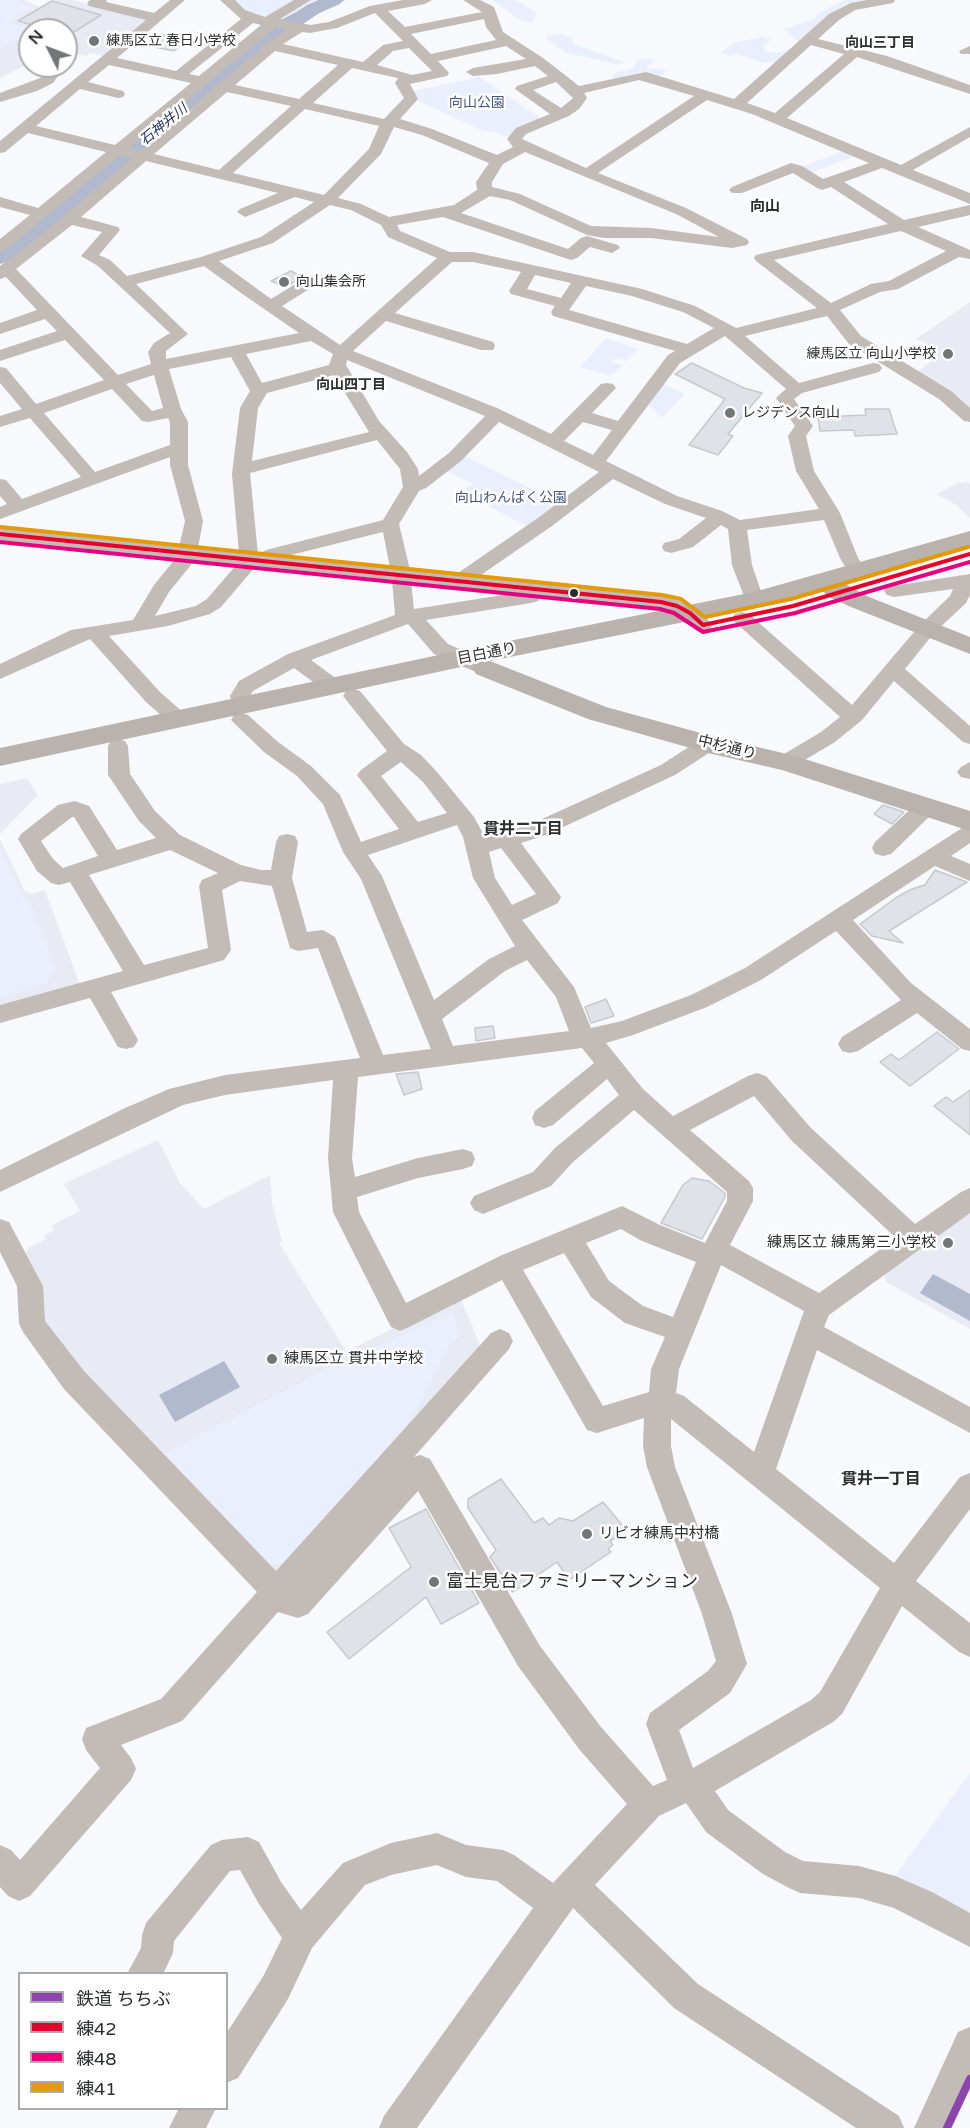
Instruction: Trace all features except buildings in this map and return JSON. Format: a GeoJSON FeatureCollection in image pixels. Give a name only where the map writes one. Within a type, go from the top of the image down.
{"type":"FeatureCollection","features":[{"type":"Feature","properties":{"kind":"main road","name":"目白通り"},"geometry":{"type":"LineString","coordinates":[[832,587],[857,572],[970,538]]}},
{"type":"Feature","properties":{"kind":"main road","name":"目白通り"},"geometry":{"type":"LineString","coordinates":[[0,770],[118,746],[241,713],[748,609],[970,554]]}},
{"type":"Feature","properties":{"kind":"main road"},"geometry":{"type":"LineString","coordinates":[[832,587],[970,646]]}},
{"type":"Feature","properties":{"kind":"main road","name":"中杉通り"},"geometry":{"type":"LineString","coordinates":[[474,664],[597,713],[708,744],[786,762],[970,821]]}},
{"type":"Feature","properties":{"kind":"main road","name":"目白通り"},"geometry":{"type":"LineString","coordinates":[[0,757],[178,719],[241,713]]}},
{"type":"Feature","properties":{"kind":"street"},"geometry":{"type":"LineString","coordinates":[[100,0],[94,3],[157,18]]}},
{"type":"Feature","properties":{"kind":"street"},"geometry":{"type":"LineString","coordinates":[[0,149],[178,0]]}},
{"type":"Feature","properties":{"kind":"street"},"geometry":{"type":"LineString","coordinates":[[227,0],[250,18],[299,27],[321,28],[379,9],[425,0]]}},
{"type":"Feature","properties":{"kind":"street"},"geometry":{"type":"LineString","coordinates":[[270,21],[266,15],[279,0]]}},
{"type":"Feature","properties":{"kind":"street"},"geometry":{"type":"LineString","coordinates":[[0,248],[202,81],[270,21],[304,0]]}},
{"type":"Feature","properties":{"kind":"street"},"geometry":{"type":"LineString","coordinates":[[470,0],[485,7],[490,14],[495,31],[506,42],[538,61],[559,77],[580,98],[579,102],[560,114],[521,131],[514,139],[524,147],[681,211],[741,242],[727,244],[686,236],[587,230],[515,197],[486,190]]}},
{"type":"Feature","properties":{"kind":"street"},"geometry":{"type":"LineString","coordinates":[[736,105],[834,17],[851,7],[888,0]]}},
{"type":"Feature","properties":{"kind":"street"},"geometry":{"type":"LineString","coordinates":[[379,9],[442,73],[407,87],[390,89]]}},
{"type":"Feature","properties":{"kind":"street"},"geometry":{"type":"LineString","coordinates":[[401,32],[490,14]]}},
{"type":"Feature","properties":{"kind":"street"},"geometry":{"type":"LineString","coordinates":[[178,76],[250,18]]}},
{"type":"Feature","properties":{"kind":"street"},"geometry":{"type":"LineString","coordinates":[[173,411],[148,417],[48,312],[4,272],[272,46],[299,27]]}},
{"type":"Feature","properties":{"kind":"street"},"geometry":{"type":"LineString","coordinates":[[807,40],[882,59],[970,90]]}},
{"type":"Feature","properties":{"kind":"street"},"geometry":{"type":"LineString","coordinates":[[428,58],[506,42]]}},
{"type":"Feature","properties":{"kind":"street"},"geometry":{"type":"LineString","coordinates":[[348,80],[388,48],[413,43]]}},
{"type":"Feature","properties":{"kind":"street"},"geometry":{"type":"LineString","coordinates":[[124,282],[207,260],[267,240],[326,201],[376,151],[389,123],[411,99],[406,75],[272,46]]}},
{"type":"Feature","properties":{"kind":"street"},"geometry":{"type":"LineString","coordinates":[[777,120],[854,52]]}},
{"type":"Feature","properties":{"kind":"street"},"geometry":{"type":"LineString","coordinates":[[106,60],[202,81]]}},
{"type":"Feature","properties":{"kind":"street"},"geometry":{"type":"LineString","coordinates":[[473,72],[497,70],[538,61]]}},
{"type":"Feature","properties":{"kind":"street"},"geometry":{"type":"LineString","coordinates":[[221,176],[348,63]]}},
{"type":"Feature","properties":{"kind":"street"},"geometry":{"type":"LineString","coordinates":[[576,92],[639,76],[736,105],[777,120],[970,199]]}},
{"type":"Feature","properties":{"kind":"street"},"geometry":{"type":"LineString","coordinates":[[559,77],[522,89],[560,114]]}},
{"type":"Feature","properties":{"kind":"street"},"geometry":{"type":"LineString","coordinates":[[0,98],[32,88],[49,78]]}},
{"type":"Feature","properties":{"kind":"street"},"geometry":{"type":"LineString","coordinates":[[76,84],[118,94]]}},
{"type":"Feature","properties":{"kind":"street"},"geometry":{"type":"LineString","coordinates":[[225,87],[427,132],[498,161]]}},
{"type":"Feature","properties":{"kind":"street"},"geometry":{"type":"LineString","coordinates":[[587,174],[703,96]]}},
{"type":"Feature","properties":{"kind":"street"},"geometry":{"type":"LineString","coordinates":[[0,132],[21,131],[118,150],[356,207],[387,222],[394,234],[448,257],[473,257],[636,292],[665,301],[689,309],[730,331],[796,389]]}},
{"type":"Feature","properties":{"kind":"street"},"geometry":{"type":"LineString","coordinates":[[903,172],[909,165],[970,131]]}},
{"type":"Feature","properties":{"kind":"street"},"geometry":{"type":"LineString","coordinates":[[486,190],[484,182],[498,161],[524,147]]}},
{"type":"Feature","properties":{"kind":"street"},"geometry":{"type":"LineString","coordinates":[[821,185],[882,163]]}},
{"type":"Feature","properties":{"kind":"street"},"geometry":{"type":"LineString","coordinates":[[737,190],[791,168],[797,169],[821,185],[964,254]]}},
{"type":"Feature","properties":{"kind":"street"},"geometry":{"type":"LineString","coordinates":[[387,222],[459,209],[486,190]]}},
{"type":"Feature","properties":{"kind":"street"},"geometry":{"type":"LineString","coordinates":[[245,212],[291,193]]}},
{"type":"Feature","properties":{"kind":"street"},"geometry":{"type":"LineString","coordinates":[[0,202],[41,213]]}},
{"type":"Feature","properties":{"kind":"street"},"geometry":{"type":"LineString","coordinates":[[970,210],[762,258],[829,310],[855,340],[945,395],[970,417]]}},
{"type":"Feature","properties":{"kind":"street"},"geometry":{"type":"LineString","coordinates":[[447,211],[449,214],[508,235],[572,255],[587,242],[615,249],[628,234]]}},
{"type":"Feature","properties":{"kind":"street"},"geometry":{"type":"LineString","coordinates":[[69,219],[112,230],[89,256],[104,263],[180,334],[156,352],[162,366],[173,411],[179,422],[178,465],[194,521],[189,554],[161,589],[140,624]]}},
{"type":"Feature","properties":{"kind":"street"},"geometry":{"type":"LineString","coordinates":[[458,582],[545,522],[604,467],[623,428],[674,359],[730,331],[829,310],[878,287],[892,286],[964,254]]}},
{"type":"Feature","properties":{"kind":"street"},"geometry":{"type":"LineString","coordinates":[[253,560],[249,551],[241,474],[249,408],[260,389],[340,360],[383,315],[448,257]]}},
{"type":"Feature","properties":{"kind":"street"},"geometry":{"type":"LineString","coordinates":[[207,260],[315,335],[340,360],[355,398],[409,469],[412,487]]}},
{"type":"Feature","properties":{"kind":"street"},"geometry":{"type":"LineString","coordinates":[[531,269],[517,291],[564,304]]}},
{"type":"Feature","properties":{"kind":"street"},"geometry":{"type":"LineString","coordinates":[[272,305],[316,278]]}},
{"type":"Feature","properties":{"kind":"street"},"geometry":{"type":"LineString","coordinates":[[581,281],[559,312],[690,350]]}},
{"type":"Feature","properties":{"kind":"street"},"geometry":{"type":"LineString","coordinates":[[0,329],[48,312]]}},
{"type":"Feature","properties":{"kind":"street"},"geometry":{"type":"LineString","coordinates":[[383,315],[486,346]]}},
{"type":"Feature","properties":{"kind":"street"},"geometry":{"type":"LineString","coordinates":[[0,356],[68,333]]}},
{"type":"Feature","properties":{"kind":"street"},"geometry":{"type":"LineString","coordinates":[[0,422],[162,366],[315,335]]}},
{"type":"Feature","properties":{"kind":"street"},"geometry":{"type":"LineString","coordinates":[[237,351],[255,386],[260,389]]}},
{"type":"Feature","properties":{"kind":"street"},"geometry":{"type":"LineString","coordinates":[[340,360],[496,416],[671,500],[728,521]]}},
{"type":"Feature","properties":{"kind":"street"},"geometry":{"type":"LineString","coordinates":[[857,572],[831,513],[802,464],[797,436],[804,426],[785,398],[796,389],[873,368]]}},
{"type":"Feature","properties":{"kind":"street"},"geometry":{"type":"LineString","coordinates":[[0,372],[92,479]]}},
{"type":"Feature","properties":{"kind":"street"},"geometry":{"type":"LineString","coordinates":[[552,443],[607,388]]}},
{"type":"Feature","properties":{"kind":"street"},"geometry":{"type":"LineString","coordinates":[[579,415],[623,428]]}},
{"type":"Feature","properties":{"kind":"street"},"geometry":{"type":"LineString","coordinates":[[0,672],[78,635],[168,620],[203,610],[214,603],[253,560],[390,524],[412,487],[420,484],[455,457],[496,416]]}},
{"type":"Feature","properties":{"kind":"street"},"geometry":{"type":"LineString","coordinates":[[243,469],[381,434]]}},
{"type":"Feature","properties":{"kind":"street"},"geometry":{"type":"LineString","coordinates":[[0,513],[180,447]]}},
{"type":"Feature","properties":{"kind":"street"},"geometry":{"type":"LineString","coordinates":[[0,484],[18,506]]}},
{"type":"Feature","properties":{"kind":"street"},"geometry":{"type":"LineString","coordinates":[[671,547],[686,543],[728,521],[831,513]]}},
{"type":"Feature","properties":{"kind":"street"},"geometry":{"type":"LineString","coordinates":[[728,521],[742,565],[748,609],[853,717]]}},
{"type":"Feature","properties":{"kind":"street"},"geometry":{"type":"LineString","coordinates":[[390,524],[399,558],[399,576],[408,617],[441,649],[474,664]]}},
{"type":"Feature","properties":{"kind":"street"},"geometry":{"type":"LineString","coordinates":[[0,534],[661,602],[677,606],[697,619]]}},
{"type":"Feature","properties":{"kind":"street"},"geometry":{"type":"LineString","coordinates":[[894,591],[967,580]]}},
{"type":"Feature","properties":{"kind":"street"},"geometry":{"type":"LineString","coordinates":[[786,762],[828,737],[853,717],[927,629],[959,599],[967,580]]}},
{"type":"Feature","properties":{"kind":"street"},"geometry":{"type":"LineString","coordinates":[[446,1058],[371,876],[354,852],[332,800],[304,771],[271,747],[241,713],[240,696],[246,686],[295,659],[408,617],[563,592]]}},
{"type":"Feature","properties":{"kind":"street"},"geometry":{"type":"LineString","coordinates":[[94,632],[153,697],[178,719]]}},
{"type":"Feature","properties":{"kind":"street"},"geometry":{"type":"LineString","coordinates":[[295,659],[344,692],[400,752],[414,760],[461,816],[474,837],[484,878],[507,917],[566,993],[586,1038],[634,1096],[740,1188],[740,1201],[713,1253],[665,1369],[657,1422],[657,1446],[661,1467],[717,1614],[732,1664],[719,1682],[661,1724],[689,1786],[717,1821],[774,1863],[800,1877],[859,1882],[895,1892],[921,1903],[970,1931]]}},
{"type":"Feature","properties":{"kind":"street"},"geometry":{"type":"LineString","coordinates":[[893,669],[967,730]]}},
{"type":"Feature","properties":{"kind":"street"},"geometry":{"type":"LineString","coordinates":[[477,847],[538,830],[668,770],[708,744]]}},
{"type":"Feature","properties":{"kind":"street"},"geometry":{"type":"LineString","coordinates":[[118,746],[119,775],[147,816],[172,841],[235,872],[261,878],[281,878]]}},
{"type":"Feature","properties":{"kind":"street"},"geometry":{"type":"LineString","coordinates":[[400,752],[368,775],[414,832]]}},
{"type":"Feature","properties":{"kind":"street"},"geometry":{"type":"LineString","coordinates":[[883,848],[926,807]]}},
{"type":"Feature","properties":{"kind":"street"},"geometry":{"type":"LineString","coordinates":[[112,860],[81,812],[66,810],[29,839],[45,865],[59,877],[172,841]]}},
{"type":"Feature","properties":{"kind":"street"},"geometry":{"type":"LineString","coordinates":[[354,852],[461,816]]}},
{"type":"Feature","properties":{"kind":"street"},"geometry":{"type":"LineString","coordinates":[[0,1182],[132,1116],[178,1096],[225,1085],[446,1058],[586,1038],[625,1029],[699,1001],[734,984],[970,833]]}},
{"type":"Feature","properties":{"kind":"street"},"geometry":{"type":"LineString","coordinates":[[506,839],[550,897],[507,917]]}},
{"type":"Feature","properties":{"kind":"street"},"geometry":{"type":"LineString","coordinates":[[288,842],[281,878],[298,942],[323,939],[327,943],[376,1067]]}},
{"type":"Feature","properties":{"kind":"street"},"geometry":{"type":"LineString","coordinates":[[934,857],[970,873]]}},
{"type":"Feature","properties":{"kind":"street"},"geometry":{"type":"LineString","coordinates":[[76,872],[138,976]]}},
{"type":"Feature","properties":{"kind":"street"},"geometry":{"type":"LineString","coordinates":[[0,1014],[97,989],[192,959],[216,954],[220,950],[210,886],[231,877],[235,872]]}},
{"type":"Feature","properties":{"kind":"street"},"geometry":{"type":"LineString","coordinates":[[838,919],[883,970],[970,1042]]}},
{"type":"Feature","properties":{"kind":"street"},"geometry":{"type":"LineString","coordinates":[[429,1016],[497,965],[531,948]]}},
{"type":"Feature","properties":{"kind":"street"},"geometry":{"type":"LineString","coordinates":[[97,989],[126,1040]]}},
{"type":"Feature","properties":{"kind":"street"},"geometry":{"type":"LineString","coordinates":[[850,1044],[918,1001]]}},
{"type":"Feature","properties":{"kind":"street"},"geometry":{"type":"LineString","coordinates":[[544,1118],[609,1064]]}},
{"type":"Feature","properties":{"kind":"street"},"geometry":{"type":"LineString","coordinates":[[346,1071],[340,1158],[346,1212],[400,1319],[507,1266],[622,1218],[651,1233],[713,1253],[820,1308]]}},
{"type":"Feature","properties":{"kind":"street"},"geometry":{"type":"LineString","coordinates":[[672,1128],[757,1083],[801,1134],[914,1239]]}},
{"type":"Feature","properties":{"kind":"street"},"geometry":{"type":"LineString","coordinates":[[483,1203],[542,1179],[564,1155],[634,1096]]}},
{"type":"Feature","properties":{"kind":"street"},"geometry":{"type":"LineString","coordinates":[[344,1191],[418,1168],[463,1158]]}},
{"type":"Feature","properties":{"kind":"street"},"geometry":{"type":"LineString","coordinates":[[760,1475],[814,1316],[820,1308],[970,1199]]}},
{"type":"Feature","properties":{"kind":"street"},"geometry":{"type":"LineString","coordinates":[[0,1230],[30,1286],[32,1324],[74,1380],[285,1600],[298,1604],[420,1468],[534,1663],[590,1738],[648,1805]]}},
{"type":"Feature","properties":{"kind":"street"},"geometry":{"type":"LineString","coordinates":[[570,1239],[600,1289],[634,1315],[681,1331]]}},
{"type":"Feature","properties":{"kind":"street"},"geometry":{"type":"LineString","coordinates":[[507,1266],[597,1421],[662,1400],[674,1405],[897,1586],[970,1642]]}},
{"type":"Feature","properties":{"kind":"street"},"geometry":{"type":"LineString","coordinates":[[809,1332],[970,1421]]}},
{"type":"Feature","properties":{"kind":"street"},"geometry":{"type":"LineString","coordinates":[[0,1861],[19,1885],[120,1769],[97,1739],[171,1710],[277,1594],[500,1341]]}},
{"type":"Feature","properties":{"kind":"street"},"geometry":{"type":"LineString","coordinates":[[396,2128],[564,1894],[648,1805],[689,1786],[822,1711],[831,1703],[897,1586],[970,1486]]}},
{"type":"Feature","properties":{"kind":"street"},"geometry":{"type":"LineString","coordinates":[[228,2063],[276,1987],[300,1936],[354,1874],[392,1859],[437,1849],[466,1861],[503,1866],[564,1894],[686,1996],[887,2128]]}},
{"type":"Feature","properties":{"kind":"street"},"geometry":{"type":"LineString","coordinates":[[144,1972],[158,1953],[158,1935],[222,1856],[248,1853],[270,1893],[300,1936]]}},
{"type":"Feature","properties":{"kind":"street"},"geometry":{"type":"LineString","coordinates":[[931,2128],[970,2044]]}},
{"type":"Feature","properties":{"kind":"street"},"geometry":{"type":"LineString","coordinates":[[186,2128],[198,2110]]}},
{"type":"Feature","properties":{"kind":"shaded area","name":"練馬区立 春日小学校"},"geometry":{"type":"Polygon","coordinates":[[[0,0],[25,0],[39,7],[51,0],[72,0],[149,18],[104,56],[90,53],[86,56],[78,54],[78,18],[18,18],[18,69],[0,78],[0,0]]]}},
{"type":"Feature","properties":{"kind":"shaded area","name":"練馬区立 向山小学校"},"geometry":{"type":"Polygon","coordinates":[[[970,302],[970,412],[915,373],[936,358],[918,350],[925,343],[916,339],[970,302]]]}},
{"type":"Feature","properties":{"kind":"shaded area"},"geometry":{"type":"Polygon","coordinates":[[[968,482],[970,484],[970,518],[955,504],[936,494],[958,483],[968,482]]]}},
{"type":"Feature","properties":{"kind":"shaded area"},"geometry":{"type":"Polygon","coordinates":[[[27,778],[38,795],[0,834],[0,784],[27,778]]]}},
{"type":"Feature","properties":{"kind":"shaded area"},"geometry":{"type":"Polygon","coordinates":[[[0,839],[25,891],[31,894],[45,890],[81,988],[0,1008],[0,839]]]}},
{"type":"Feature","properties":{"kind":"shaded area","name":"練馬区立 貫井中学校"},"geometry":{"type":"Polygon","coordinates":[[[158,1140],[180,1183],[204,1209],[270,1175],[272,1203],[282,1241],[279,1243],[346,1351],[460,1297],[482,1350],[281,1579],[87,1385],[40,1320],[25,1254],[29,1247],[46,1239],[44,1235],[54,1230],[52,1225],[80,1211],[64,1184],[158,1140]]]}},
{"type":"Feature","properties":{"kind":"shaded area","name":"練馬区立 練馬第三小学校"},"geometry":{"type":"Polygon","coordinates":[[[970,1212],[970,1329],[886,1282],[884,1274],[970,1212]]]}},
{"type":"Feature","properties":{"kind":"green space"},"geometry":{"type":"Polygon","coordinates":[[[15,0],[32,8],[9,22],[18,25],[18,38],[0,49],[0,1],[15,0]]]}},
{"type":"Feature","properties":{"kind":"green space"},"geometry":{"type":"Polygon","coordinates":[[[231,0],[319,0],[279,21],[241,9],[231,0]]]}},
{"type":"Feature","properties":{"kind":"green space"},"geometry":{"type":"Polygon","coordinates":[[[492,0],[512,0],[521,3],[536,13],[535,19],[532,23],[520,20],[492,0]]]}},
{"type":"Feature","properties":{"kind":"green space"},"geometry":{"type":"Polygon","coordinates":[[[845,0],[886,0],[872,2],[819,26],[800,42],[783,29],[815,19],[817,14],[845,0]]]}},
{"type":"Feature","properties":{"kind":"green space"},"geometry":{"type":"Polygon","coordinates":[[[562,34],[571,38],[574,44],[624,62],[619,65],[567,53],[546,39],[548,35],[562,34]]]}},
{"type":"Feature","properties":{"kind":"green space"},"geometry":{"type":"Polygon","coordinates":[[[762,37],[772,39],[763,46],[765,51],[776,53],[791,50],[785,58],[775,62],[761,62],[736,54],[729,56],[720,53],[734,43],[762,37]]]}},
{"type":"Feature","properties":{"kind":"green space"},"geometry":{"type":"Polygon","coordinates":[[[646,58],[654,60],[646,68],[665,70],[664,75],[617,79],[611,77],[616,72],[633,69],[637,61],[646,58]]]}},
{"type":"Feature","properties":{"kind":"green space","name":"向山公園"},"geometry":{"type":"Polygon","coordinates":[[[479,77],[542,119],[512,138],[483,131],[414,99],[414,91],[479,77]]]}},
{"type":"Feature","properties":{"kind":"green space"},"geometry":{"type":"Polygon","coordinates":[[[846,150],[858,155],[807,174],[799,168],[846,150]]]}},
{"type":"Feature","properties":{"kind":"green space"},"geometry":{"type":"Polygon","coordinates":[[[606,338],[638,349],[626,361],[615,358],[612,362],[623,365],[611,376],[580,367],[606,338]]]}},
{"type":"Feature","properties":{"kind":"green space"},"geometry":{"type":"Polygon","coordinates":[[[663,384],[685,394],[662,418],[647,403],[663,384]]]}},
{"type":"Feature","properties":{"kind":"green space","name":"向山わんぱく公園"},"geometry":{"type":"Polygon","coordinates":[[[463,455],[562,504],[529,527],[461,492],[473,484],[445,470],[463,455]]]}},
{"type":"Feature","properties":{"kind":"green space"},"geometry":{"type":"Polygon","coordinates":[[[0,848],[22,895],[29,900],[56,969],[46,984],[0,998],[0,848]]]}},
{"type":"Feature","properties":{"kind":"green space"},"geometry":{"type":"Polygon","coordinates":[[[453,1313],[460,1337],[450,1343],[419,1405],[400,1436],[283,1565],[269,1563],[164,1453],[339,1363],[453,1313]]]}},
{"type":"Feature","properties":{"kind":"green space"},"geometry":{"type":"Polygon","coordinates":[[[970,1773],[970,1921],[891,1881],[970,1773]]]}},
{"type":"Feature","properties":{"kind":"water"},"geometry":{"type":"Polygon","coordinates":[[[319,0],[345,0],[298,24],[279,21],[319,0]]]}},
{"type":"Feature","properties":{"kind":"water"},"geometry":{"type":"Polygon","coordinates":[[[933,1274],[970,1294],[970,1321],[920,1293],[933,1274]]]}},
{"type":"Feature","properties":{"kind":"water"},"geometry":{"type":"Polygon","coordinates":[[[224,1361],[240,1387],[175,1422],[159,1395],[224,1361]]]}},
{"type":"Feature","properties":{"kind":"waterway","name":"石神井川"},"geometry":{"type":"LineString","coordinates":[[0,258],[62,211],[277,34],[313,9],[334,0]]}},
{"type":"Feature","properties":{"kind":"rail line","name":"ちちぶ"},"geometry":{"type":"LineString","coordinates":[[947,2128],[970,2079]]}},
{"type":"Feature","properties":{"kind":"transit line","name":"練41"},"geometry":{"type":"LineString","coordinates":[[1,527],[662,595],[681,599],[705,617],[791,599],[968,547]]}},
{"type":"Feature","properties":{"kind":"transit line","name":"練42"},"geometry":{"type":"LineString","coordinates":[[0,534],[661,602],[677,606],[690,613],[703,625],[793,606],[970,554]]}},
{"type":"Feature","properties":{"kind":"transit line","name":"練48"},"geometry":{"type":"LineString","coordinates":[[0,542],[660,609],[674,613],[703,632],[795,613],[970,562]]}},
{"type":"Feature","properties":{"kind":"place","name":"練馬区立 春日小学校"},"geometry":{"type":"Point","coordinates":[94,41]}},
{"type":"Feature","properties":{"kind":"place","name":"向山集会所"},"geometry":{"type":"Point","coordinates":[284,282]}},
{"type":"Feature","properties":{"kind":"place","name":"練馬区立 向山小学校"},"geometry":{"type":"Point","coordinates":[948,354]}},
{"type":"Feature","properties":{"kind":"place","name":"レジデンス向山"},"geometry":{"type":"Point","coordinates":[730,413]}},
{"type":"Feature","properties":{"kind":"place","name":"練馬区立 練馬第三小学校"},"geometry":{"type":"Point","coordinates":[948,1243]}},
{"type":"Feature","properties":{"kind":"place","name":"練馬区立 貫井中学校"},"geometry":{"type":"Point","coordinates":[272,1359]}},
{"type":"Feature","properties":{"kind":"place","name":"リビオ練馬中村橋"},"geometry":{"type":"Point","coordinates":[587,1534]}},
{"type":"Feature","properties":{"kind":"place","name":"富士見台ファミリーマンション"},"geometry":{"type":"Point","coordinates":[434,1582]}},
{"type":"Feature","properties":{"kind":"district","name":"向山三丁目"},"geometry":{"type":"Point","coordinates":[880,43]}},
{"type":"Feature","properties":{"kind":"district","name":"向山"},"geometry":{"type":"Point","coordinates":[765,207]}},
{"type":"Feature","properties":{"kind":"district","name":"向山四丁目"},"geometry":{"type":"Point","coordinates":[351,385]}},
{"type":"Feature","properties":{"kind":"district","name":"貫井二丁目"},"geometry":{"type":"Point","coordinates":[523,830]}},
{"type":"Feature","properties":{"kind":"district","name":"貫井一丁目"},"geometry":{"type":"Point","coordinates":[881,1480]}}]}
